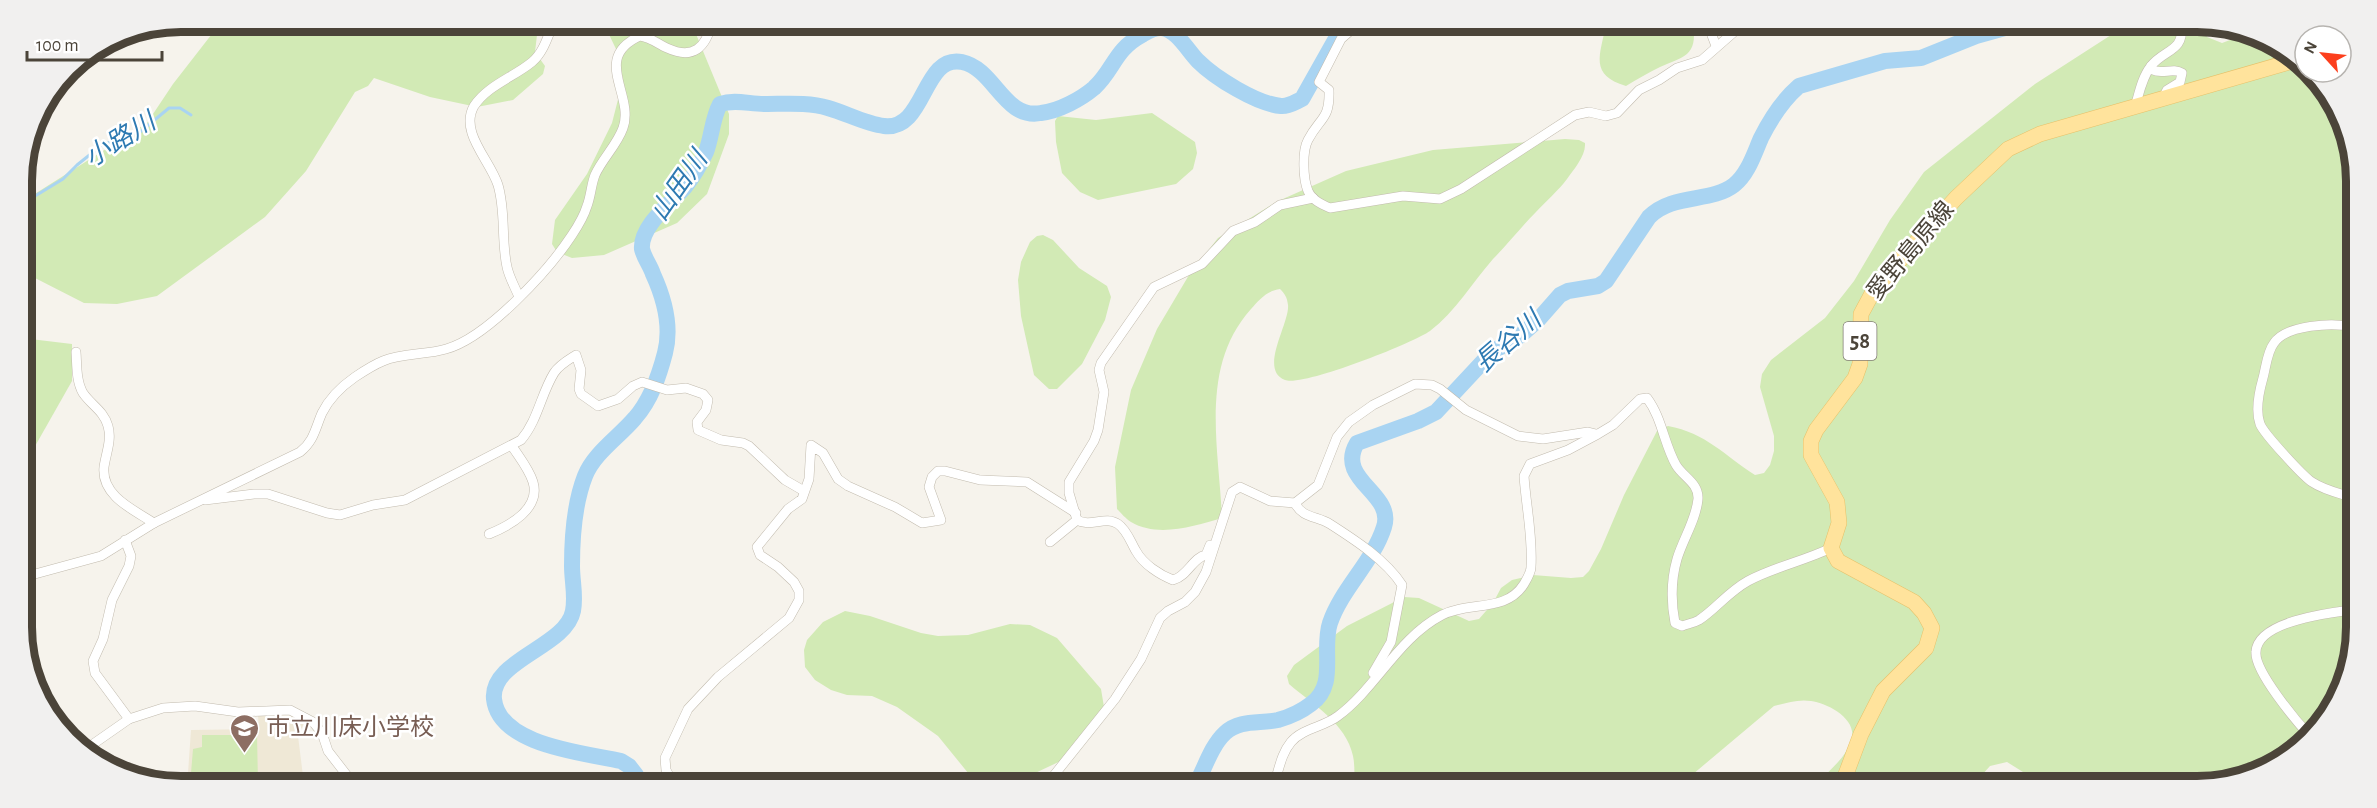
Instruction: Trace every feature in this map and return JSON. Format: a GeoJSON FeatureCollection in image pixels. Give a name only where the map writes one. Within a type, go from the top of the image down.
{"type":"FeatureCollection","features":[{"type":"Feature","properties":{"kind":"main road","name":"愛野島原線"},"geometry":{"type":"LineString","coordinates":[[1831,548],[1839,523],[1837,502],[1811,455],[1811,441],[1816,429],[1855,378],[1860,364],[1861,314],[1875,288],[1956,198],[2008,149],[2040,134],[2288,63]]}},
{"type":"Feature","properties":{"kind":"main road"},"geometry":{"type":"LineString","coordinates":[[1831,548],[1838,561],[1914,602],[1924,613],[1932,628],[1926,648],[1883,691],[1861,734],[1847,776]]}},
{"type":"Feature","properties":{"kind":"street"},"geometry":{"type":"LineString","coordinates":[[519,297],[507,267],[498,186],[489,162],[472,136],[469,123],[470,115],[482,96],[532,62],[541,53],[550,31]]}},
{"type":"Feature","properties":{"kind":"street"},"geometry":{"type":"LineString","coordinates":[[32,574],[52,567],[87,561],[101,556],[154,523],[300,452],[314,436],[328,402],[352,378],[385,360],[446,349],[464,343],[482,331],[519,297],[572,234],[587,207],[594,177],[605,155],[622,131],[624,114],[616,77],[616,60],[623,47],[640,36],[668,49],[686,54],[696,51],[705,44],[709,31]]}},
{"type":"Feature","properties":{"kind":"street"},"geometry":{"type":"LineString","coordinates":[[1350,31],[1341,39],[1319,82],[1329,90],[1329,107],[1305,149],[1308,190],[1313,198],[1329,208],[1402,196],[1440,199],[1461,189],[1575,115],[1588,112],[1606,116],[1617,113],[1639,90],[1659,81],[1677,68],[1701,60],[1735,31]]}},
{"type":"Feature","properties":{"kind":"street"},"geometry":{"type":"LineString","coordinates":[[1710,31],[1716,46]]}},
{"type":"Feature","properties":{"kind":"street"},"geometry":{"type":"LineString","coordinates":[[2135,107],[2151,66],[2180,44],[2182,31]]}},
{"type":"Feature","properties":{"kind":"street"},"geometry":{"type":"LineString","coordinates":[[2151,66],[2152,70],[2158,73],[2172,70],[2182,73],[2180,82],[2167,90],[2163,99]]}},
{"type":"Feature","properties":{"kind":"street"},"geometry":{"type":"LineString","coordinates":[[1077,517],[1069,493],[1069,482],[1094,441],[1098,430],[1104,392],[1099,370],[1101,363],[1154,287],[1202,264],[1233,231],[1255,222],[1280,205],[1313,198]]}},
{"type":"Feature","properties":{"kind":"street"},"geometry":{"type":"LineString","coordinates":[[2346,326],[2332,324],[2293,330],[2274,341],[2269,351],[2258,403],[2260,422],[2266,435],[2311,482],[2329,491],[2346,496]]}},
{"type":"Feature","properties":{"kind":"street"},"geometry":{"type":"LineString","coordinates":[[76,352],[84,395],[99,410],[108,426],[109,445],[104,468],[108,485],[118,499],[154,523]]}},
{"type":"Feature","properties":{"kind":"street"},"geometry":{"type":"LineString","coordinates":[[201,499],[268,494],[340,515],[405,500],[512,446],[528,431],[554,372],[576,355],[581,370],[579,389],[581,394],[598,406],[618,399],[637,382],[672,391],[686,387],[703,394],[708,400],[706,410],[696,422],[698,430],[721,440],[749,446],[785,480],[804,490]]}},
{"type":"Feature","properties":{"kind":"street"},"geometry":{"type":"LineString","coordinates":[[1053,776],[1115,699],[1141,659],[1160,618],[1185,602],[1195,592],[1206,572],[1234,489],[1240,487],[1270,501],[1295,503],[1318,485],[1342,429],[1373,405],[1415,384],[1432,385],[1451,399],[1518,436],[1543,439],[1588,432],[1598,434]]}},
{"type":"Feature","properties":{"kind":"street"},"geometry":{"type":"LineString","coordinates":[[1277,776],[1289,744],[1304,732],[1337,717],[1353,704],[1393,656],[1440,616],[1457,609],[1499,604],[1512,597],[1524,585],[1531,569],[1525,470],[1530,464],[1568,450],[1598,434],[1613,424],[1640,399],[1647,399],[1654,409],[1672,458],[1679,470],[1694,483],[1698,497],[1692,522],[1677,560],[1671,602],[1675,623],[1682,626],[1699,620],[1724,597],[1746,582],[1769,570],[1807,559],[1831,548]]}},
{"type":"Feature","properties":{"kind":"street"},"geometry":{"type":"LineString","coordinates":[[669,776],[665,758],[688,709],[718,677],[789,618],[799,600],[799,591],[794,582],[786,573],[760,555],[757,547],[788,509],[801,498],[808,479],[811,445],[823,453],[838,479],[848,486],[895,507],[922,524],[941,520],[929,487],[932,477],[938,471],[945,471],[980,480],[1027,482],[1088,524],[1108,520],[1116,522],[1123,528],[1142,559],[1173,580],[1183,575],[1201,556],[1206,555]]}},
{"type":"Feature","properties":{"kind":"street"},"geometry":{"type":"LineString","coordinates":[[489,534],[515,521],[530,504],[534,495],[534,484],[530,473],[512,446]]}},
{"type":"Feature","properties":{"kind":"street"},"geometry":{"type":"LineString","coordinates":[[1195,592],[1194,587],[1224,506],[1229,500]]}},
{"type":"Feature","properties":{"kind":"street"},"geometry":{"type":"LineString","coordinates":[[1295,503],[1302,513],[1329,524],[1367,550],[1400,582],[1402,588],[1391,642],[1370,682]]}},
{"type":"Feature","properties":{"kind":"street"},"geometry":{"type":"LineString","coordinates":[[1050,542],[1077,517]]}},
{"type":"Feature","properties":{"kind":"street"},"geometry":{"type":"LineString","coordinates":[[125,540],[131,556],[129,566],[111,600],[103,639],[93,661],[95,673],[129,719]]}},
{"type":"Feature","properties":{"kind":"street"},"geometry":{"type":"LineString","coordinates":[[2305,730],[2270,684],[2257,661],[2255,651],[2262,637],[2288,623],[2346,611]]}},
{"type":"Feature","properties":{"kind":"street"},"geometry":{"type":"LineString","coordinates":[[91,746],[129,719],[147,712],[178,706],[238,712],[290,710],[305,716],[322,733],[328,752],[347,776]]}},
{"type":"Feature","properties":{"kind":"shaded area","name":"市立川床小学校"},"geometry":{"type":"Polygon","coordinates":[[[258,715],[292,715],[305,721],[298,736],[303,776],[189,776],[191,730],[259,729],[258,715]]]}},
{"type":"Feature","properties":{"kind":"green space"},"geometry":{"type":"Polygon","coordinates":[[[214,31],[539,31],[535,52],[545,66],[543,74],[513,100],[477,107],[430,97],[374,78],[368,86],[355,92],[306,171],[265,217],[157,296],[117,304],[84,303],[32,278],[32,196],[147,123],[173,84],[214,31]]]}},
{"type":"Feature","properties":{"kind":"green space"},"geometry":{"type":"Polygon","coordinates":[[[607,31],[695,31],[729,114],[729,134],[707,194],[677,223],[604,255],[572,258],[557,252],[552,244],[555,220],[587,174],[612,123],[623,80],[616,49],[607,31]]]}},
{"type":"Feature","properties":{"kind":"green space"},"geometry":{"type":"Polygon","coordinates":[[[1605,31],[1694,31],[1693,43],[1687,54],[1626,86],[1606,76],[1600,63],[1605,31]]]}},
{"type":"Feature","properties":{"kind":"green space"},"geometry":{"type":"Polygon","coordinates":[[[2117,31],[2205,32],[2207,37],[2222,43],[2237,38],[2271,51],[2293,67],[2293,84],[2310,84],[2315,90],[2326,106],[2338,133],[2343,151],[2346,180],[2346,628],[2340,666],[2334,685],[2326,702],[2309,726],[2295,740],[2271,757],[2226,774],[2027,776],[2007,762],[1990,766],[1981,776],[1824,776],[1850,745],[1852,731],[1850,724],[1832,708],[1818,702],[1801,701],[1774,706],[1691,776],[1355,776],[1354,759],[1349,744],[1336,724],[1289,684],[1287,676],[1294,665],[1347,626],[1404,597],[1419,598],[1469,621],[1479,619],[1493,603],[1501,588],[1512,580],[1533,575],[1583,577],[1589,571],[1601,549],[1624,495],[1657,431],[1668,426],[1704,439],[1755,475],[1764,473],[1770,465],[1774,451],[1774,436],[1760,387],[1762,374],[1771,360],[1825,318],[1854,281],[1890,220],[1924,172],[2035,84],[2117,31]]]}},
{"type":"Feature","properties":{"kind":"green space"},"geometry":{"type":"Polygon","coordinates":[[[1152,113],[1195,142],[1197,153],[1193,169],[1176,184],[1098,200],[1080,192],[1062,173],[1056,142],[1055,121],[1058,116],[1096,120],[1152,113]]]}},
{"type":"Feature","properties":{"kind":"green space"},"geometry":{"type":"Polygon","coordinates":[[[1565,139],[1585,143],[1582,157],[1573,171],[1560,188],[1493,259],[1448,315],[1420,337],[1334,371],[1313,377],[1285,380],[1277,375],[1274,367],[1288,305],[1280,289],[1263,296],[1235,332],[1224,356],[1218,382],[1216,436],[1222,518],[1176,529],[1153,529],[1131,522],[1117,509],[1115,467],[1131,390],[1157,329],[1189,275],[1218,238],[1276,202],[1346,171],[1433,150],[1565,139]]]}},
{"type":"Feature","properties":{"kind":"green space"},"geometry":{"type":"Polygon","coordinates":[[[1043,235],[1053,240],[1079,268],[1107,286],[1111,297],[1105,320],[1082,364],[1057,389],[1049,389],[1034,375],[1021,316],[1018,280],[1021,262],[1030,242],[1037,236],[1043,235]]]}},
{"type":"Feature","properties":{"kind":"green space"},"geometry":{"type":"Polygon","coordinates":[[[32,339],[72,344],[72,381],[32,450],[32,339]]]}},
{"type":"Feature","properties":{"kind":"green space"},"geometry":{"type":"Polygon","coordinates":[[[845,611],[938,636],[968,635],[1010,624],[1030,625],[1057,638],[1101,689],[1104,707],[1067,758],[1028,776],[970,776],[938,736],[897,707],[872,696],[847,695],[831,690],[815,680],[805,667],[804,650],[807,640],[823,622],[845,611]]]}},
{"type":"Feature","properties":{"kind":"green space"},"geometry":{"type":"Polygon","coordinates":[[[202,735],[257,735],[258,776],[192,776],[193,749],[202,747],[202,735]]]}},
{"type":"Feature","properties":{"kind":"waterway","name":"山田川"},"geometry":{"type":"LineString","coordinates":[[636,776],[629,766],[621,761],[546,745],[527,737],[511,727],[499,715],[494,699],[496,685],[504,674],[557,634],[567,624],[573,611],[573,532],[578,498],[585,476],[594,460],[629,425],[646,403],[663,362],[667,343],[667,322],[663,302],[642,249],[643,240],[651,223],[685,187],[699,165],[706,152],[720,104],[737,102],[813,105],[877,125],[898,124],[917,106],[939,69],[949,63],[962,62],[973,66],[983,74],[1008,102],[1018,109],[1028,113],[1048,112],[1069,104],[1089,92],[1101,81],[1126,47],[1149,31]]}},
{"type":"Feature","properties":{"kind":"waterway","name":"山田川"},"geometry":{"type":"LineString","coordinates":[[1169,31],[1205,68],[1225,82],[1260,101],[1284,106],[1302,99],[1342,31]]}},
{"type":"Feature","properties":{"kind":"waterway","name":"長谷川"},"geometry":{"type":"LineString","coordinates":[[1200,776],[1212,751],[1225,733],[1244,724],[1278,720],[1295,714],[1311,704],[1324,687],[1327,677],[1327,644],[1330,623],[1342,598],[1373,552],[1384,527],[1385,515],[1381,505],[1353,467],[1352,456],[1357,443],[1418,421],[1436,412],[1492,352],[1521,335],[1560,295],[1568,291],[1598,286],[1606,281],[1649,217],[1659,209],[1669,204],[1725,191],[1734,185],[1747,170],[1773,117],[1799,86],[1885,61],[1921,58],[1994,31]]}},
{"type":"Feature","properties":{"kind":"waterway","name":"小路川"},"geometry":{"type":"LineString","coordinates":[[32,198],[63,179],[102,145],[140,132],[169,108],[180,108],[191,115]]}},
{"type":"Feature","properties":{"kind":"place","name":"市立川床小学校"},"geometry":{"type":"Point","coordinates":[245,754]}}]}
